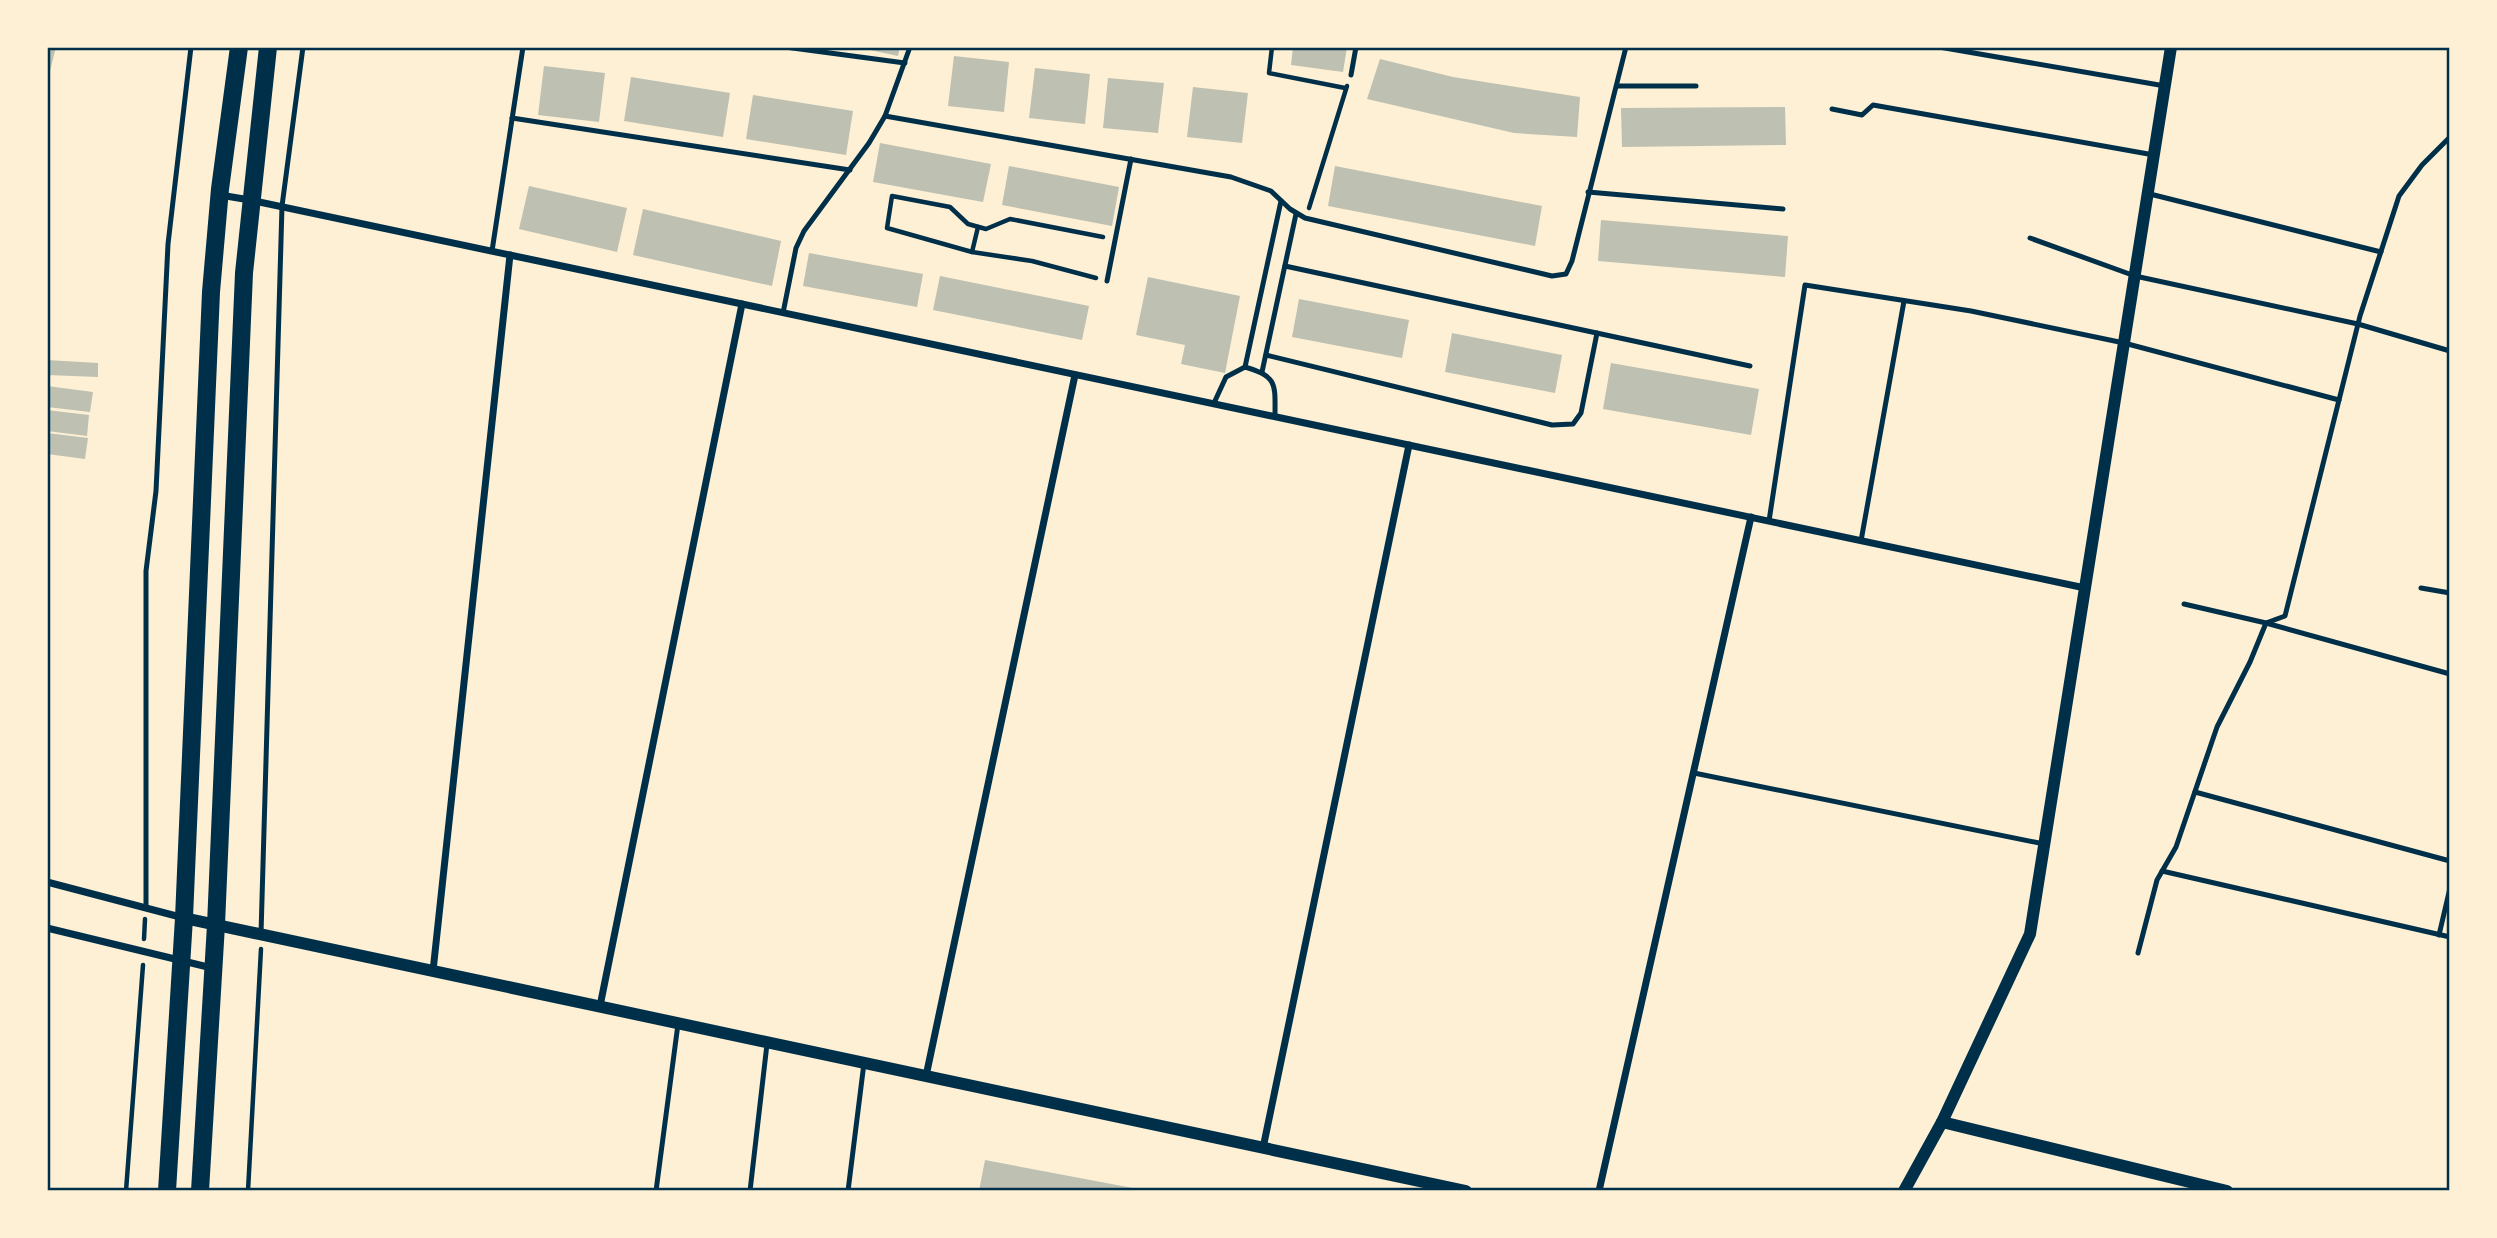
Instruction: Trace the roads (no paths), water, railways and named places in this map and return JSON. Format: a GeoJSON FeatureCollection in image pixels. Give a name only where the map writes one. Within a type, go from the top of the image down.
{"type":"FeatureCollection","features":[{"type":"Feature","properties":{"kind":"main road"},"geometry":{"type":"LineString","coordinates":[[167,1191],[182,961],[211,292],[239,47]]}},
{"type":"Feature","properties":{"kind":"main road"},"geometry":{"type":"LineString","coordinates":[[200,1191],[216,925],[243,286],[268,47]]}},
{"type":"Feature","properties":{"kind":"street"},"geometry":{"type":"LineString","coordinates":[[1904,1191],[1942,1122],[2030,934],[2171,47]]}},
{"type":"Feature","properties":{"kind":"street"},"geometry":{"type":"LineString","coordinates":[[220,195],[2085,588]]}},
{"type":"Feature","properties":{"kind":"street"},"geometry":{"type":"LineString","coordinates":[[433,971],[510,255]]}},
{"type":"Feature","properties":{"kind":"street"},"geometry":{"type":"LineString","coordinates":[[600,1006],[742,304]]}},
{"type":"Feature","properties":{"kind":"street"},"geometry":{"type":"LineString","coordinates":[[926,1076],[1075,374]]}},
{"type":"Feature","properties":{"kind":"street"},"geometry":{"type":"LineString","coordinates":[[1263,1147],[1409,445]]}},
{"type":"Feature","properties":{"kind":"street"},"geometry":{"type":"LineString","coordinates":[[1599,1191],[1751,517]]}},
{"type":"Feature","properties":{"kind":"street"},"geometry":{"type":"LineString","coordinates":[[47,882],[216,925],[1466,1191]]}},
{"type":"Feature","properties":{"kind":"street"},"geometry":{"type":"LineString","coordinates":[[47,928],[212,968]]}},
{"type":"Feature","properties":{"kind":"street"},"geometry":{"type":"LineString","coordinates":[[1942,1122],[2227,1191]]}},
{"type":"Feature","properties":{"kind":"lane"},"geometry":{"type":"LineString","coordinates":[[146,908],[146,571],[156,491],[168,244],[191,47]]}},
{"type":"Feature","properties":{"kind":"lane"},"geometry":{"type":"LineString","coordinates":[[261,934],[282,206],[303,47]]}},
{"type":"Feature","properties":{"kind":"lane"},"geometry":{"type":"LineString","coordinates":[[492,251],[523,47]]}},
{"type":"Feature","properties":{"kind":"lane"},"geometry":{"type":"LineString","coordinates":[[785,47],[905,64]]}},
{"type":"Feature","properties":{"kind":"lane"},"geometry":{"type":"LineString","coordinates":[[783,313],[796,248],[804,230],[850,170],[885,116],[910,47]]}},
{"type":"Feature","properties":{"kind":"lane"},"geometry":{"type":"LineString","coordinates":[[1351,75],[1356,47]]}},
{"type":"Feature","properties":{"kind":"lane"},"geometry":{"type":"LineString","coordinates":[[885,116],[1231,177],[1271,191],[1296,214],[1305,218],[1552,276],[1566,274],[1590,192],[1626,47]]}},
{"type":"Feature","properties":{"kind":"lane"},"geometry":{"type":"LineString","coordinates":[[1940,47],[2165,86]]}},
{"type":"Feature","properties":{"kind":"lane"},"geometry":{"type":"LineString","coordinates":[[1616,86],[1696,86]]}},
{"type":"Feature","properties":{"kind":"lane"},"geometry":{"type":"LineString","coordinates":[[1832,109],[1862,115],[1873,104],[2154,155]]}},
{"type":"Feature","properties":{"kind":"lane"},"geometry":{"type":"LineString","coordinates":[[512,117],[850,170]]}},
{"type":"Feature","properties":{"kind":"lane"},"geometry":{"type":"LineString","coordinates":[[2138,953],[2157,880],[2176,847],[2217,727],[2250,662],[2266,623],[2285,615],[2358,324],[2399,196],[2423,165],[2450,137]]}},
{"type":"Feature","properties":{"kind":"lane"},"geometry":{"type":"LineString","coordinates":[[1107,281],[1131,159]]}},
{"type":"Feature","properties":{"kind":"lane"},"geometry":{"type":"LineString","coordinates":[[1590,192],[1783,209]]}},
{"type":"Feature","properties":{"kind":"lane"},"geometry":{"type":"LineString","coordinates":[[2148,194],[2381,252]]}},
{"type":"Feature","properties":{"kind":"lane"},"geometry":{"type":"LineString","coordinates":[[1245,367],[1281,201]]}},
{"type":"Feature","properties":{"kind":"lane"},"geometry":{"type":"LineString","coordinates":[[1262,372],[1296,214]]}},
{"type":"Feature","properties":{"kind":"lane"},"geometry":{"type":"LineString","coordinates":[[2030,238],[2134,276],[2358,324],[2450,351]]}},
{"type":"Feature","properties":{"kind":"lane"},"geometry":{"type":"LineString","coordinates":[[1285,266],[1750,366]]}},
{"type":"Feature","properties":{"kind":"lane"},"geometry":{"type":"LineString","coordinates":[[1769,521],[1805,285],[1971,311],[2124,344],[2339,400]]}},
{"type":"Feature","properties":{"kind":"lane"},"geometry":{"type":"LineString","coordinates":[[1861,541],[1879,453],[1904,301]]}},
{"type":"Feature","properties":{"kind":"lane"},"geometry":{"type":"LineString","coordinates":[[1266,355],[1552,425],[1573,424],[1581,413],[1597,333]]}},
{"type":"Feature","properties":{"kind":"lane"},"geometry":{"type":"LineString","coordinates":[[1214,403],[1226,377],[1245,367],[1262,372],[1275,387],[1275,416]]}},
{"type":"Feature","properties":{"kind":"lane"},"geometry":{"type":"LineString","coordinates":[[2421,588],[2450,593]]}},
{"type":"Feature","properties":{"kind":"lane"},"geometry":{"type":"LineString","coordinates":[[2184,604],[2266,623],[2450,674]]}},
{"type":"Feature","properties":{"kind":"lane"},"geometry":{"type":"LineString","coordinates":[[1693,773],[2044,844]]}},
{"type":"Feature","properties":{"kind":"lane"},"geometry":{"type":"LineString","coordinates":[[2195,792],[2450,861]]}},
{"type":"Feature","properties":{"kind":"lane"},"geometry":{"type":"LineString","coordinates":[[2162,871],[2450,937]]}},
{"type":"Feature","properties":{"kind":"lane"},"geometry":{"type":"LineString","coordinates":[[2439,935],[2450,888]]}},
{"type":"Feature","properties":{"kind":"lane"},"geometry":{"type":"LineString","coordinates":[[656,1191],[678,1023]]}},
{"type":"Feature","properties":{"kind":"lane"},"geometry":{"type":"LineString","coordinates":[[750,1191],[768,1042]]}},
{"type":"Feature","properties":{"kind":"lane"},"geometry":{"type":"LineString","coordinates":[[848,1191],[864,1063]]}}]}
